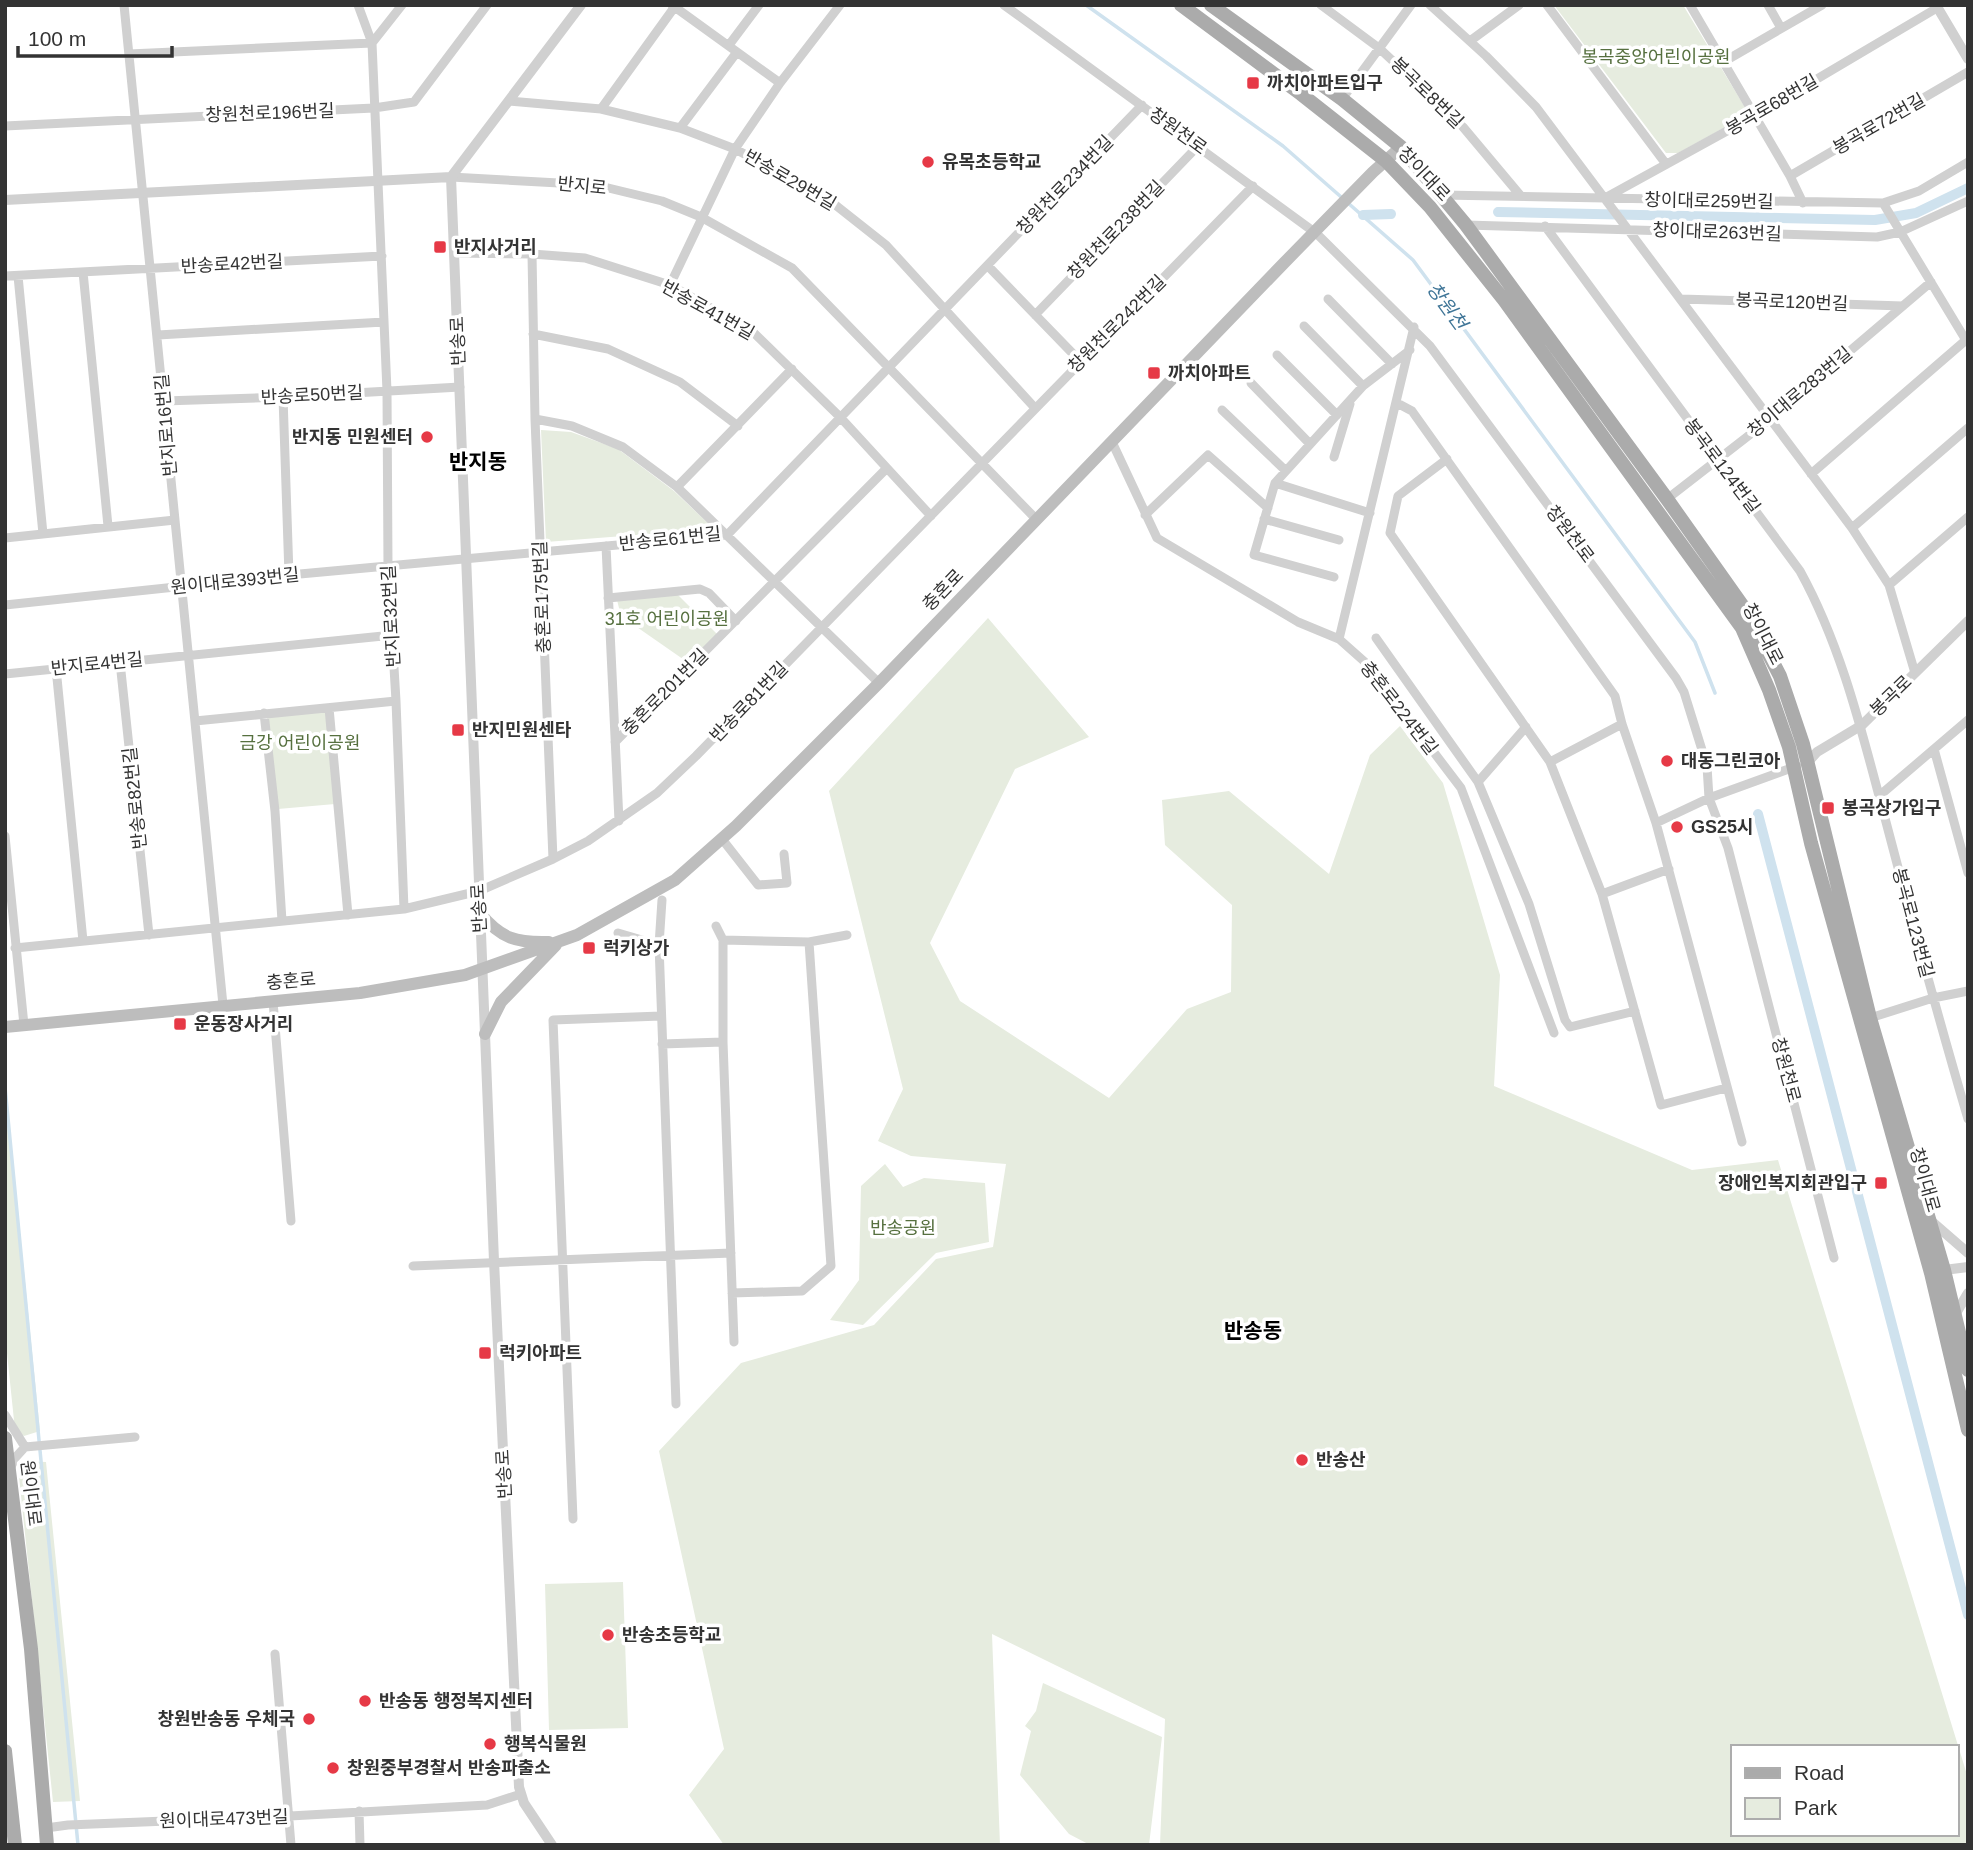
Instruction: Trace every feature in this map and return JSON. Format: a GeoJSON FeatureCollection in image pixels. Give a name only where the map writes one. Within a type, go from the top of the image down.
{"type":"FeatureCollection","features":[{"type":"Feature","properties":{"kind":"main road","name":"창이대로"},"geometry":{"type":"LineString","coordinates":[[1181,5],[1386,161],[1430,207],[1504,300],[1742,628],[1811,783],[1870,1018],[1929,1219],[1968,1430]]}},
{"type":"Feature","properties":{"kind":"main road","name":"창이대로"},"geometry":{"type":"LineString","coordinates":[[1211,5],[1342,99],[1401,148],[1466,225],[1747,612],[1780,676],[1801,764],[1811,843],[1938,1271],[1955,1315],[1968,1370]]}},
{"type":"Feature","properties":{"kind":"main road"},"geometry":{"type":"LineString","coordinates":[[1386,161],[1401,148]]}},
{"type":"Feature","properties":{"kind":"main road","name":"충혼로"},"geometry":{"type":"LineString","coordinates":[[16,1026],[360,993],[482,971],[577,935],[675,880],[722,839],[879,683],[1386,161]]}},
{"type":"Feature","properties":{"kind":"main road","name":"충혼로"},"geometry":{"type":"LineString","coordinates":[[480,913],[498,931],[519,942],[560,941]]}},
{"type":"Feature","properties":{"kind":"main road","name":"충혼로"},"geometry":{"type":"LineString","coordinates":[[485,1034],[501,1002],[560,941]]}},
{"type":"Feature","properties":{"kind":"main road","name":"원이대로"},"geometry":{"type":"LineString","coordinates":[[5,1438],[31,1649],[47,1845]]}},
{"type":"Feature","properties":{"kind":"main road"},"geometry":{"type":"LineString","coordinates":[[5,1751],[15,1845]]}},
{"type":"Feature","properties":{"kind":"street","name":"반지로16번길"},"geometry":{"type":"LineString","coordinates":[[124,5],[223,1005]]}},
{"type":"Feature","properties":{"kind":"street","name":"반지로32번길"},"geometry":{"type":"LineString","coordinates":[[358,5],[372,43],[387,391],[388,566],[404,909]]}},
{"type":"Feature","properties":{"kind":"street"},"geometry":{"type":"LineString","coordinates":[[129,54],[372,43],[402,5]]}},
{"type":"Feature","properties":{"kind":"street","name":"창원천로196번길"},"geometry":{"type":"LineString","coordinates":[[5,125],[374,108],[414,102],[486,5]]}},
{"type":"Feature","properties":{"kind":"street"},"geometry":{"type":"LineString","coordinates":[[451,177],[581,5]]}},
{"type":"Feature","properties":{"kind":"street"},"geometry":{"type":"LineString","coordinates":[[729,45],[759,5]]}},
{"type":"Feature","properties":{"kind":"street"},"geometry":{"type":"LineString","coordinates":[[670,285],[735,149],[780,83],[840,5]]}},
{"type":"Feature","properties":{"kind":"street","name":"창원천로"},"geometry":{"type":"LineString","coordinates":[[1004,5],[1253,186],[1318,228],[1430,346],[1676,678],[1684,692],[1707,766],[1834,1258]]}},
{"type":"Feature","properties":{"kind":"street","name":"봉곡로8번길"},"geometry":{"type":"LineString","coordinates":[[1321,5],[1379,48],[1463,127],[1520,195]]}},
{"type":"Feature","properties":{"kind":"street"},"geometry":{"type":"LineString","coordinates":[[1342,99],[1411,5]]}},
{"type":"Feature","properties":{"kind":"street"},"geometry":{"type":"LineString","coordinates":[[1430,5],[1536,107],[1852,528],[1889,585],[1915,673]]}},
{"type":"Feature","properties":{"kind":"street"},"geometry":{"type":"LineString","coordinates":[[1470,41],[1519,5]]}},
{"type":"Feature","properties":{"kind":"street"},"geometry":{"type":"LineString","coordinates":[[1546,5],[1667,164]]}},
{"type":"Feature","properties":{"kind":"street"},"geometry":{"type":"LineString","coordinates":[[1690,5],[1756,115],[1803,203]]}},
{"type":"Feature","properties":{"kind":"street"},"geometry":{"type":"LineString","coordinates":[[1768,5],[1781,29]]}},
{"type":"Feature","properties":{"kind":"street"},"geometry":{"type":"LineString","coordinates":[[1725,61],[1822,5]]}},
{"type":"Feature","properties":{"kind":"street"},"geometry":{"type":"LineString","coordinates":[[601,109],[674,6],[780,83]]}},
{"type":"Feature","properties":{"kind":"street"},"geometry":{"type":"LineString","coordinates":[[1937,6],[1968,59]]}},
{"type":"Feature","properties":{"kind":"street","name":"봉곡로68번길"},"geometry":{"type":"LineString","coordinates":[[1607,202],[1937,6]]}},
{"type":"Feature","properties":{"kind":"street"},"geometry":{"type":"LineString","coordinates":[[680,128],[737,52]]}},
{"type":"Feature","properties":{"kind":"street","name":"봉곡로72번길"},"geometry":{"type":"LineString","coordinates":[[1790,176],[1968,72]]}},
{"type":"Feature","properties":{"kind":"street","name":"반송로29번길"},"geometry":{"type":"LineString","coordinates":[[509,101],[601,109],[680,128],[735,149],[824,196],[886,245],[1035,408]]}},
{"type":"Feature","properties":{"kind":"street","name":"창원천로234번길"},"geometry":{"type":"LineString","coordinates":[[889,368],[1142,105]]}},
{"type":"Feature","properties":{"kind":"street","name":"창원천로238번길"},"geometry":{"type":"LineString","coordinates":[[1035,314],[1198,146]]}},
{"type":"Feature","properties":{"kind":"street","name":"창이대로259번길"},"geometry":{"type":"LineString","coordinates":[[1441,195],[1520,195],[1607,202],[1803,203],[1885,207],[1919,191],[1968,162]]}},
{"type":"Feature","properties":{"kind":"street","name":"반지로"},"geometry":{"type":"LineString","coordinates":[[5,200],[451,177],[596,185],[662,201],[701,217],[792,268],[1036,519]]}},
{"type":"Feature","properties":{"kind":"street","name":"반송로"},"geometry":{"type":"LineString","coordinates":[[451,177],[494,1261],[518,1760],[524,1803],[552,1845]]}},
{"type":"Feature","properties":{"kind":"street","name":"창원천로242번길"},"geometry":{"type":"LineString","coordinates":[[982,463],[1253,186]]}},
{"type":"Feature","properties":{"kind":"street","name":"창이대로263번길"},"geometry":{"type":"LineString","coordinates":[[1466,225],[1626,226],[1877,237],[1966,206]]}},
{"type":"Feature","properties":{"kind":"street"},"geometry":{"type":"LineString","coordinates":[[1811,474],[1967,342],[1885,207]]}},
{"type":"Feature","properties":{"kind":"street","name":"봉곡로124번길"},"geometry":{"type":"LineString","coordinates":[[1545,226],[1800,571],[1811,590],[1862,725]]}},
{"type":"Feature","properties":{"kind":"street","name":"반송로41번길"},"geometry":{"type":"LineString","coordinates":[[454,253],[585,258],[670,285],[753,332],[840,417],[931,516]]}},
{"type":"Feature","properties":{"kind":"street","name":"충혼로175번길"},"geometry":{"type":"LineString","coordinates":[[532,254],[535,419],[554,859]]}},
{"type":"Feature","properties":{"kind":"street","name":"반송로42번길"},"geometry":{"type":"LineString","coordinates":[[5,276],[382,256]]}},
{"type":"Feature","properties":{"kind":"street"},"geometry":{"type":"LineString","coordinates":[[988,266],[1080,361]]}},
{"type":"Feature","properties":{"kind":"street"},"geometry":{"type":"LineString","coordinates":[[83,272],[108,526]]}},
{"type":"Feature","properties":{"kind":"street"},"geometry":{"type":"LineString","coordinates":[[18,276],[43,534]]}},
{"type":"Feature","properties":{"kind":"street","name":"창이대로283번길"},"geometry":{"type":"LineString","coordinates":[[1667,499],[1770,419],[1931,282]]}},
{"type":"Feature","properties":{"kind":"street"},"geometry":{"type":"LineString","coordinates":[[1328,299],[1392,364]]}},
{"type":"Feature","properties":{"kind":"street","name":"봉곡로120번길"},"geometry":{"type":"LineString","coordinates":[[1681,299],[1903,306]]}},
{"type":"Feature","properties":{"kind":"street"},"geometry":{"type":"LineString","coordinates":[[158,335],[384,322]]}},
{"type":"Feature","properties":{"kind":"street"},"geometry":{"type":"LineString","coordinates":[[1304,327],[1363,386]]}},
{"type":"Feature","properties":{"kind":"street"},"geometry":{"type":"LineString","coordinates":[[1339,639],[1414,327]]}},
{"type":"Feature","properties":{"kind":"street"},"geometry":{"type":"LineString","coordinates":[[533,334],[608,349],[680,382],[738,426]]}},
{"type":"Feature","properties":{"kind":"street"},"geometry":{"type":"LineString","coordinates":[[1334,577],[1254,555],[1275,482],[1363,386],[1410,350]]}},
{"type":"Feature","properties":{"kind":"street"},"geometry":{"type":"LineString","coordinates":[[1278,355],[1337,415]]}},
{"type":"Feature","properties":{"kind":"street","name":"반송로61번길"},"geometry":{"type":"LineString","coordinates":[[466,559],[727,536],[889,368]]}},
{"type":"Feature","properties":{"kind":"street"},"geometry":{"type":"LineString","coordinates":[[677,487],[792,369]]}},
{"type":"Feature","properties":{"kind":"street"},"geometry":{"type":"LineString","coordinates":[[1251,383],[1310,444]]}},
{"type":"Feature","properties":{"kind":"street","name":"반송로50번길"},"geometry":{"type":"LineString","coordinates":[[164,401],[460,387]]}},
{"type":"Feature","properties":{"kind":"street"},"geometry":{"type":"LineString","coordinates":[[283,397],[289,575]]}},
{"type":"Feature","properties":{"kind":"street"},"geometry":{"type":"LineString","coordinates":[[1334,457],[1351,399]]}},
{"type":"Feature","properties":{"kind":"street"},"geometry":{"type":"LineString","coordinates":[[1397,403],[1412,411],[1615,696],[1656,823],[1742,1142]]}},
{"type":"Feature","properties":{"kind":"street"},"geometry":{"type":"LineString","coordinates":[[1222,410],[1286,471]]}},
{"type":"Feature","properties":{"kind":"street"},"geometry":{"type":"LineString","coordinates":[[535,419],[572,426],[623,447],[677,487],[879,683]]}},
{"type":"Feature","properties":{"kind":"street"},"geometry":{"type":"LineString","coordinates":[[1852,528],[1968,428]]}},
{"type":"Feature","properties":{"kind":"street","name":"충혼로224번길"},"geometry":{"type":"LineString","coordinates":[[1112,442],[1157,538],[1298,622],[1339,639],[1366,663],[1461,788],[1554,1033]]}},
{"type":"Feature","properties":{"kind":"street"},"geometry":{"type":"LineString","coordinates":[[1145,515],[1208,455],[1268,508]]}},
{"type":"Feature","properties":{"kind":"street"},"geometry":{"type":"LineString","coordinates":[[1447,459],[1398,496],[1390,533],[1550,762],[1602,894],[1661,1105],[1726,1088]]}},
{"type":"Feature","properties":{"kind":"street","name":"반송로81번길"},"geometry":{"type":"LineString","coordinates":[[479,891],[554,859],[588,841],[657,793],[982,463]]}},
{"type":"Feature","properties":{"kind":"street","name":"충혼로201번길"},"geometry":{"type":"LineString","coordinates":[[615,742],[886,469]]}},
{"type":"Feature","properties":{"kind":"street"},"geometry":{"type":"LineString","coordinates":[[1275,482],[1370,513]]}},
{"type":"Feature","properties":{"kind":"street"},"geometry":{"type":"LineString","coordinates":[[1889,585],[1968,517]]}},
{"type":"Feature","properties":{"kind":"street"},"geometry":{"type":"LineString","coordinates":[[1264,519],[1339,540]]}},
{"type":"Feature","properties":{"kind":"street"},"geometry":{"type":"LineString","coordinates":[[5,538],[175,520]]}},
{"type":"Feature","properties":{"kind":"street"},"geometry":{"type":"LineString","coordinates":[[606,546],[619,821]]}},
{"type":"Feature","properties":{"kind":"street","name":"원이대로393번길"},"geometry":{"type":"LineString","coordinates":[[5,606],[466,559]]}},
{"type":"Feature","properties":{"kind":"street"},"geometry":{"type":"LineString","coordinates":[[608,598],[701,589],[709,593],[736,621]]}},
{"type":"Feature","properties":{"kind":"street","name":"봉곡로"},"geometry":{"type":"LineString","coordinates":[[1801,764],[1862,725],[1968,621]]}},
{"type":"Feature","properties":{"kind":"street"},"geometry":{"type":"LineString","coordinates":[[188,655],[393,635]]}},
{"type":"Feature","properties":{"kind":"street"},"geometry":{"type":"LineString","coordinates":[[1376,638],[1478,782],[1529,904],[1565,1020],[1570,1027],[1635,1011]]}},
{"type":"Feature","properties":{"kind":"street","name":"반지로4번길"},"geometry":{"type":"LineString","coordinates":[[5,674],[188,655]]}},
{"type":"Feature","properties":{"kind":"street","name":"반송로82번길"},"geometry":{"type":"LineString","coordinates":[[120,662],[149,935]]}},
{"type":"Feature","properties":{"kind":"street"},"geometry":{"type":"LineString","coordinates":[[56,668],[83,941]]}},
{"type":"Feature","properties":{"kind":"street"},"geometry":{"type":"LineString","coordinates":[[195,721],[396,701]]}},
{"type":"Feature","properties":{"kind":"street"},"geometry":{"type":"LineString","coordinates":[[329,708],[348,915]]}},
{"type":"Feature","properties":{"kind":"street"},"geometry":{"type":"LineString","coordinates":[[264,713],[275,811],[282,921]]}},
{"type":"Feature","properties":{"kind":"street"},"geometry":{"type":"LineString","coordinates":[[1879,796],[1968,720]]}},
{"type":"Feature","properties":{"kind":"street"},"geometry":{"type":"LineString","coordinates":[[1550,762],[1622,724]]}},
{"type":"Feature","properties":{"kind":"street","name":"봉곡로123번길"},"geometry":{"type":"LineString","coordinates":[[1862,725],[1933,998],[1968,1119]]}},
{"type":"Feature","properties":{"kind":"street"},"geometry":{"type":"LineString","coordinates":[[1478,782],[1526,727]]}},
{"type":"Feature","properties":{"kind":"street"},"geometry":{"type":"LineString","coordinates":[[1934,749],[1968,873]]}},
{"type":"Feature","properties":{"kind":"street"},"geometry":{"type":"LineString","coordinates":[[1656,823],[1713,797],[1801,764]]}},
{"type":"Feature","properties":{"kind":"street"},"geometry":{"type":"LineString","coordinates":[[5,836],[15,948],[16,1026]]}},
{"type":"Feature","properties":{"kind":"street"},"geometry":{"type":"LineString","coordinates":[[722,839],[758,885],[787,883],[784,854]]}},
{"type":"Feature","properties":{"kind":"street"},"geometry":{"type":"LineString","coordinates":[[1602,894],[1669,869]]}},
{"type":"Feature","properties":{"kind":"street"},"geometry":{"type":"LineString","coordinates":[[15,948],[404,909],[479,891]]}},
{"type":"Feature","properties":{"kind":"street"},"geometry":{"type":"LineString","coordinates":[[662,900],[659,945],[676,1404]]}},
{"type":"Feature","properties":{"kind":"street"},"geometry":{"type":"LineString","coordinates":[[716,926],[723,940],[723,1042],[734,1342]]}},
{"type":"Feature","properties":{"kind":"street"},"geometry":{"type":"LineString","coordinates":[[618,933],[659,945]]}},
{"type":"Feature","properties":{"kind":"street"},"geometry":{"type":"LineString","coordinates":[[723,940],[809,942],[847,935]]}},
{"type":"Feature","properties":{"kind":"street"},"geometry":{"type":"LineString","coordinates":[[732,1293],[802,1291],[831,1266],[809,942]]}},
{"type":"Feature","properties":{"kind":"street"},"geometry":{"type":"LineString","coordinates":[[1870,1018],[1968,990]]}},
{"type":"Feature","properties":{"kind":"street"},"geometry":{"type":"LineString","coordinates":[[273,1001],[291,1221]]}},
{"type":"Feature","properties":{"kind":"street"},"geometry":{"type":"LineString","coordinates":[[573,1519],[553,1020],[661,1016]]}},
{"type":"Feature","properties":{"kind":"street"},"geometry":{"type":"LineString","coordinates":[[662,1044],[723,1042]]}},
{"type":"Feature","properties":{"kind":"street"},"geometry":{"type":"LineString","coordinates":[[1929,1219],[1968,1253]]}},
{"type":"Feature","properties":{"kind":"street"},"geometry":{"type":"LineString","coordinates":[[413,1266],[731,1253]]}},
{"type":"Feature","properties":{"kind":"street"},"geometry":{"type":"LineString","coordinates":[[1938,1271],[1968,1267]]}},
{"type":"Feature","properties":{"kind":"street"},"geometry":{"type":"LineString","coordinates":[[1955,1315],[1968,1293]]}},
{"type":"Feature","properties":{"kind":"street"},"geometry":{"type":"LineString","coordinates":[[5,1415],[25,1447]]}},
{"type":"Feature","properties":{"kind":"street"},"geometry":{"type":"LineString","coordinates":[[9,1471],[15,1458],[25,1447],[135,1437]]}},
{"type":"Feature","properties":{"kind":"street"},"geometry":{"type":"LineString","coordinates":[[275,1654],[291,1845]]}},
{"type":"Feature","properties":{"kind":"street","name":"원이대로473번길"},"geometry":{"type":"LineString","coordinates":[[46,1828],[486,1805],[521,1794]]}},
{"type":"Feature","properties":{"kind":"street"},"geometry":{"type":"LineString","coordinates":[[359,1811],[360,1845]]}},
{"type":"Feature","properties":{"kind":"green space","name":"봉곡중앙어린이공원"},"geometry":{"type":"Polygon","coordinates":[[[1554,5],[1683,5],[1749,114],[1678,153],[1666,153],[1554,5]]]}},
{"type":"Feature","properties":{"kind":"green space"},"geometry":{"type":"Polygon","coordinates":[[[541,430],[571,432],[618,449],[674,491],[714,529],[546,542],[541,430]]]}},
{"type":"Feature","properties":{"kind":"green space","name":"31호 어린이공원"},"geometry":{"type":"Polygon","coordinates":[[[677,594],[718,635],[690,664],[621,616],[617,600],[677,594]]]}},
{"type":"Feature","properties":{"kind":"green space"},"geometry":{"type":"Polygon","coordinates":[[[988,618],[1089,737],[1015,769],[930,943],[960,1001],[1109,1098],[1187,1009],[1231,992],[1232,905],[1165,845],[1162,800],[1229,791],[1329,874],[1370,755],[1400,726],[1443,783],[1500,975],[1494,1086],[1692,1170],[1778,1160],[1958,1745],[1731,1745],[1731,1836],[1959,1836],[1959,1749],[1968,1778],[1968,1845],[1160,1845],[1165,1719],[992,1634],[1000,1845],[724,1845],[689,1795],[724,1749],[659,1451],[741,1363],[874,1325],[936,1259],[993,1247],[1006,1164],[911,1156],[878,1141],[903,1089],[829,791],[988,618]]]}},
{"type":"Feature","properties":{"kind":"green space","name":"금강 어린이공원"},"geometry":{"type":"Polygon","coordinates":[[[326,711],[335,804],[278,809],[267,717],[326,711]]]}},
{"type":"Feature","properties":{"kind":"green space"},"geometry":{"type":"Polygon","coordinates":[[[5,1082],[40,1431],[24,1436],[15,1430],[5,1334],[5,1082]]]}},
{"type":"Feature","properties":{"kind":"green space","name":"반송공원"},"geometry":{"type":"Polygon","coordinates":[[[885,1164],[903,1187],[924,1178],[985,1183],[989,1242],[936,1253],[863,1325],[830,1320],[859,1280],[861,1186],[885,1164]]]}},
{"type":"Feature","properties":{"kind":"green space"},"geometry":{"type":"Polygon","coordinates":[[[24,1461],[46,1462],[80,1801],[53,1802],[19,1476],[24,1461]]]}},
{"type":"Feature","properties":{"kind":"green space"},"geometry":{"type":"Polygon","coordinates":[[[623,1582],[628,1728],[549,1730],[545,1584],[623,1582]]]}},
{"type":"Feature","properties":{"kind":"green space"},"geometry":{"type":"Polygon","coordinates":[[[1043,1683],[1162,1737],[1149,1845],[1090,1845],[1069,1834],[1020,1775],[1031,1731],[1025,1726],[1036,1711],[1043,1683]]]}},
{"type":"Feature","properties":{"kind":"waterway","name":"창원천"},"geometry":{"type":"LineString","coordinates":[[1086,5],[1283,146],[1413,260],[1695,642],[1715,693]]}},
{"type":"Feature","properties":{"kind":"waterway"},"geometry":{"type":"LineString","coordinates":[[1498,212],[1875,220],[1916,213],[1968,188]]}},
{"type":"Feature","properties":{"kind":"waterway"},"geometry":{"type":"LineString","coordinates":[[1363,215],[1391,214]]}},
{"type":"Feature","properties":{"kind":"waterway"},"geometry":{"type":"LineString","coordinates":[[1758,814],[1968,1615]]}},
{"type":"Feature","properties":{"kind":"waterway"},"geometry":{"type":"LineString","coordinates":[[5,1087],[78,1845]]}},
{"type":"Feature","properties":{"kind":"place","name":"까치아파트입구"},"geometry":{"type":"Point","coordinates":[1253,83]}},
{"type":"Feature","properties":{"kind":"place","name":"유목초등학교"},"geometry":{"type":"Point","coordinates":[928,162]}},
{"type":"Feature","properties":{"kind":"place","name":"반지사거리"},"geometry":{"type":"Point","coordinates":[440,247]}},
{"type":"Feature","properties":{"kind":"place","name":"까치아파트"},"geometry":{"type":"Point","coordinates":[1154,373]}},
{"type":"Feature","properties":{"kind":"place","name":"반지동 민원센터"},"geometry":{"type":"Point","coordinates":[427,437]}},
{"type":"Feature","properties":{"kind":"place","name":"반지민원센타"},"geometry":{"type":"Point","coordinates":[458,730]}},
{"type":"Feature","properties":{"kind":"place","name":"대동그린코아"},"geometry":{"type":"Point","coordinates":[1667,761]}},
{"type":"Feature","properties":{"kind":"place","name":"봉곡상가입구"},"geometry":{"type":"Point","coordinates":[1828,808]}},
{"type":"Feature","properties":{"kind":"place","name":"GS25시"},"geometry":{"type":"Point","coordinates":[1677,827]}},
{"type":"Feature","properties":{"kind":"place","name":"럭키상가"},"geometry":{"type":"Point","coordinates":[589,948]}},
{"type":"Feature","properties":{"kind":"place","name":"운동장사거리"},"geometry":{"type":"Point","coordinates":[180,1024]}},
{"type":"Feature","properties":{"kind":"place","name":"장애인복지회관입구"},"geometry":{"type":"Point","coordinates":[1881,1183]}},
{"type":"Feature","properties":{"kind":"place","name":"럭키아파트"},"geometry":{"type":"Point","coordinates":[485,1353]}},
{"type":"Feature","properties":{"kind":"place","name":"반송산"},"geometry":{"type":"Point","coordinates":[1302,1460]}},
{"type":"Feature","properties":{"kind":"place","name":"반송초등학교"},"geometry":{"type":"Point","coordinates":[608,1635]}},
{"type":"Feature","properties":{"kind":"place","name":"반송동 행정복지센터"},"geometry":{"type":"Point","coordinates":[365,1701]}},
{"type":"Feature","properties":{"kind":"place","name":"창원반송동 우체국"},"geometry":{"type":"Point","coordinates":[309,1719]}},
{"type":"Feature","properties":{"kind":"place","name":"행복식물원"},"geometry":{"type":"Point","coordinates":[490,1744]}},
{"type":"Feature","properties":{"kind":"place","name":"창원중부경찰서 반송파출소"},"geometry":{"type":"Point","coordinates":[333,1768]}},
{"type":"Feature","properties":{"kind":"district","name":"반지동"},"geometry":{"type":"Point","coordinates":[478,461]}},
{"type":"Feature","properties":{"kind":"district","name":"반송동"},"geometry":{"type":"Point","coordinates":[1253,1330]}}]}
